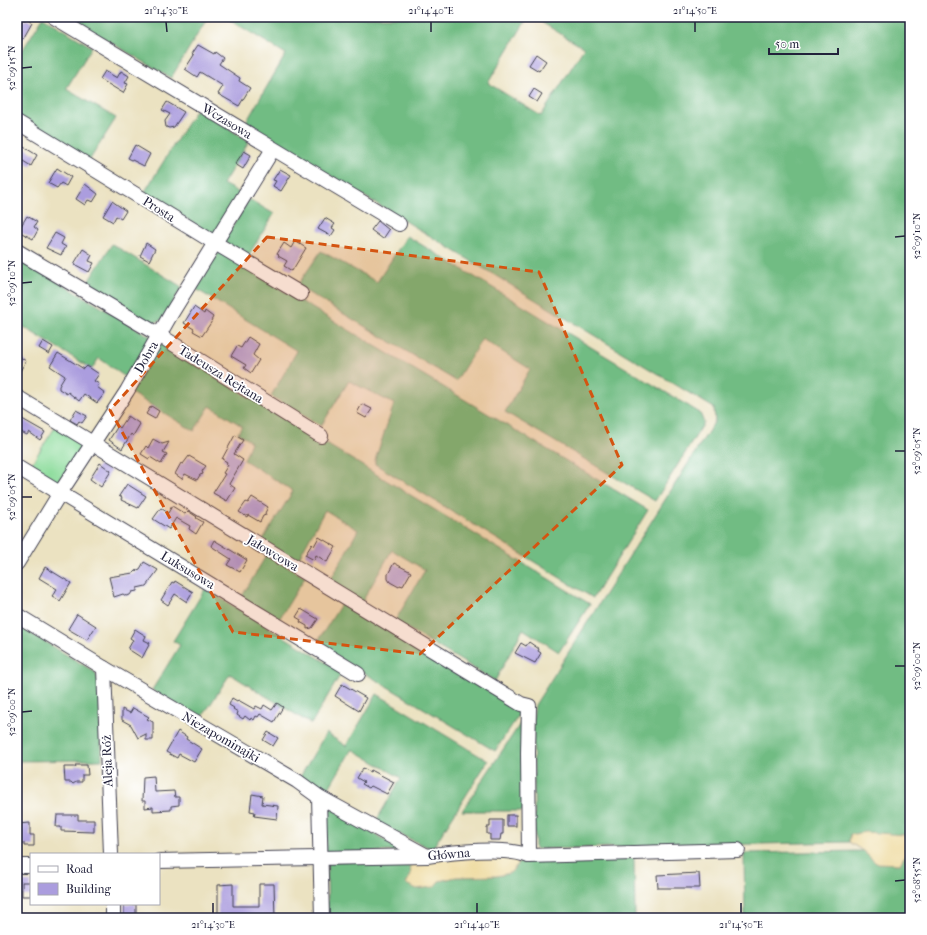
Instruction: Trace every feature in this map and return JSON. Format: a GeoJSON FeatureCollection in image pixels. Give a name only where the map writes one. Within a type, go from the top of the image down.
{"type":"FeatureCollection","features":[{"type":"Feature","properties":{"kind":"street","name":"Wczasowa"},"geometry":{"type":"LineString","coordinates":[[54,17],[399,224]]}},
{"type":"Feature","properties":{"kind":"street","name":"Prosta"},"geometry":{"type":"LineString","coordinates":[[17,122],[301,294]]}},
{"type":"Feature","properties":{"kind":"street","name":"Dobra"},"geometry":{"type":"LineString","coordinates":[[17,563],[60,493],[127,391],[171,314],[273,149]]}},
{"type":"Feature","properties":{"kind":"street","name":"Tadeusza Rejtana"},"geometry":{"type":"LineString","coordinates":[[17,251],[159,335],[321,436]]}},
{"type":"Feature","properties":{"kind":"street","name":"Jałowcowa"},"geometry":{"type":"LineString","coordinates":[[17,397],[521,704],[529,706],[529,856]]}},
{"type":"Feature","properties":{"kind":"street","name":"Luksusowa"},"geometry":{"type":"LineString","coordinates":[[17,467],[358,674]]}},
{"type":"Feature","properties":{"kind":"street","name":"Niezapominajki"},"geometry":{"type":"LineString","coordinates":[[17,615],[104,668],[297,781],[318,797],[427,856]]}},
{"type":"Feature","properties":{"kind":"street","name":"Aleja Róż"},"geometry":{"type":"LineString","coordinates":[[104,668],[111,853]]}},
{"type":"Feature","properties":{"kind":"street"},"geometry":{"type":"LineString","coordinates":[[318,797],[322,918]]}},
{"type":"Feature","properties":{"kind":"street","name":"Główna"},"geometry":{"type":"LineString","coordinates":[[160,861],[427,856],[454,852],[477,851],[520,852],[529,856],[738,850]]}},
{"type":"Feature","properties":{"kind":"street"},"geometry":{"type":"LineString","coordinates":[[17,866],[30,866]]}},
{"type":"Feature","properties":{"kind":"street"},"geometry":{"type":"LineString","coordinates":[[113,905],[113,918]]}},
{"type":"Feature","properties":{"kind":"highlighted area"},"geometry":{"type":"Polygon","coordinates":[[[267,237],[539,272],[622,465],[420,654],[233,632],[110,410],[267,237]]]}},
{"type":"Feature","properties":{"kind":"green space"},"geometry":{"type":"Polygon","coordinates":[[[43,17],[92,47],[66,89],[116,118],[89,161],[17,117],[17,59],[43,17]]]}},
{"type":"Feature","properties":{"kind":"green space"},"geometry":{"type":"Polygon","coordinates":[[[68,17],[208,17],[171,78],[68,17]]]}},
{"type":"Feature","properties":{"kind":"green space"},"geometry":{"type":"Polygon","coordinates":[[[225,17],[528,17],[488,83],[541,116],[584,48],[533,17],[910,17],[910,838],[904,835],[850,835],[849,842],[535,849],[533,719],[535,705],[715,421],[714,408],[245,124],[286,54],[225,17]]]}},
{"type":"Feature","properties":{"kind":"green space"},"geometry":{"type":"Polygon","coordinates":[[[196,109],[249,141],[223,184],[240,193],[214,236],[144,193],[196,109]]]}},
{"type":"Feature","properties":{"kind":"green space"},"geometry":{"type":"Polygon","coordinates":[[[249,199],[274,214],[248,256],[223,241],[249,199]]]}},
{"type":"Feature","properties":{"kind":"green space"},"geometry":{"type":"Polygon","coordinates":[[[407,236],[700,413],[704,423],[655,501],[505,412],[530,369],[482,339],[456,381],[297,286],[321,251],[377,282],[407,236]]]}},
{"type":"Feature","properties":{"kind":"green space"},"geometry":{"type":"Polygon","coordinates":[[[112,244],[182,287],[162,320],[151,323],[86,285],[112,244]]]}},
{"type":"Feature","properties":{"kind":"green space"},"geometry":{"type":"Polygon","coordinates":[[[219,252],[648,510],[593,598],[375,464],[375,460],[394,404],[349,381],[321,426],[271,396],[297,351],[196,289],[219,252]]]}},
{"type":"Feature","properties":{"kind":"green space"},"geometry":{"type":"Polygon","coordinates":[[[17,257],[151,337],[128,379],[99,358],[92,369],[17,323],[17,257]]]}},
{"type":"Feature","properties":{"kind":"green space"},"geometry":{"type":"Polygon","coordinates":[[[160,343],[590,604],[559,652],[523,629],[495,681],[395,621],[425,570],[392,550],[362,602],[330,581],[358,530],[325,510],[297,561],[262,541],[293,491],[244,460],[251,442],[238,433],[242,426],[210,406],[194,431],[131,393],[160,343]]]}},
{"type":"Feature","properties":{"kind":"green space"},"geometry":{"type":"Polygon","coordinates":[[[56,426],[86,445],[59,488],[28,469],[56,426]]]}},
{"type":"Feature","properties":{"kind":"green space"},"geometry":{"type":"Polygon","coordinates":[[[267,554],[305,577],[278,621],[241,598],[267,554]]]}},
{"type":"Feature","properties":{"kind":"green space"},"geometry":{"type":"Polygon","coordinates":[[[205,589],[342,672],[311,724],[230,674],[201,719],[152,690],[180,645],[173,641],[205,589]]]}},
{"type":"Feature","properties":{"kind":"green space"},"geometry":{"type":"Polygon","coordinates":[[[343,601],[522,710],[495,751],[316,644],[343,601]]]}},
{"type":"Feature","properties":{"kind":"green space"},"geometry":{"type":"Polygon","coordinates":[[[17,625],[95,672],[100,685],[102,760],[17,761],[17,625]]]}},
{"type":"Feature","properties":{"kind":"green space"},"geometry":{"type":"Polygon","coordinates":[[[377,694],[488,761],[432,849],[375,823],[401,778],[352,749],[326,793],[300,777],[326,733],[346,746],[377,694]]]}},
{"type":"Feature","properties":{"kind":"green space"},"geometry":{"type":"Polygon","coordinates":[[[524,718],[523,811],[462,811],[524,718]]]}},
{"type":"Feature","properties":{"kind":"green space"},"geometry":{"type":"Polygon","coordinates":[[[326,805],[403,851],[326,853],[326,805]]]}},
{"type":"Feature","properties":{"kind":"green space"},"geometry":{"type":"Polygon","coordinates":[[[863,851],[876,863],[900,864],[905,856],[910,853],[910,918],[745,918],[744,853],[863,851]]]}},
{"type":"Feature","properties":{"kind":"green space"},"geometry":{"type":"Polygon","coordinates":[[[634,858],[635,918],[328,918],[327,866],[330,861],[409,859],[411,874],[439,881],[456,877],[497,876],[510,873],[521,861],[634,858]]]}},
{"type":"Feature","properties":{"kind":"sand"},"geometry":{"type":"Polygon","coordinates":[[[865,832],[904,835],[910,838],[910,853],[904,857],[900,864],[876,863],[863,851],[849,842],[850,835],[865,832]]]}},
{"type":"Feature","properties":{"kind":"sand"},"geometry":{"type":"Polygon","coordinates":[[[519,856],[521,861],[510,873],[497,876],[456,877],[439,881],[434,887],[417,889],[406,884],[411,874],[409,859],[519,856]]]}},
{"type":"Feature","properties":{"kind":"building"},"geometry":{"type":"Polygon","coordinates":[[[17,17],[25,21],[27,19],[32,23],[23,39],[17,35],[17,17]]]}},
{"type":"Feature","properties":{"kind":"building"},"geometry":{"type":"Polygon","coordinates":[[[198,45],[214,54],[215,52],[223,58],[219,64],[240,78],[239,81],[250,88],[239,106],[218,94],[223,86],[200,72],[197,77],[185,69],[194,55],[192,54],[198,45]]]}},
{"type":"Feature","properties":{"kind":"building"},"geometry":{"type":"Polygon","coordinates":[[[536,54],[546,61],[539,71],[529,65],[536,54]]]}},
{"type":"Feature","properties":{"kind":"building"},"geometry":{"type":"Polygon","coordinates":[[[105,71],[117,78],[121,71],[129,76],[125,83],[128,84],[123,93],[100,79],[105,71]]]}},
{"type":"Feature","properties":{"kind":"building"},"geometry":{"type":"Polygon","coordinates":[[[534,89],[542,94],[537,102],[529,97],[534,89]]]}},
{"type":"Feature","properties":{"kind":"building"},"geometry":{"type":"Polygon","coordinates":[[[167,102],[184,112],[174,127],[169,128],[166,127],[165,121],[170,114],[162,110],[167,102]]]}},
{"type":"Feature","properties":{"kind":"building"},"geometry":{"type":"Polygon","coordinates":[[[17,143],[37,155],[31,166],[23,161],[17,171],[17,143]]]}},
{"type":"Feature","properties":{"kind":"building"},"geometry":{"type":"Polygon","coordinates":[[[135,145],[150,154],[144,166],[128,158],[135,145]]]}},
{"type":"Feature","properties":{"kind":"building"},"geometry":{"type":"Polygon","coordinates":[[[244,151],[251,155],[243,169],[235,164],[244,151]]]}},
{"type":"Feature","properties":{"kind":"building"},"geometry":{"type":"Polygon","coordinates":[[[57,168],[71,177],[66,186],[61,183],[57,188],[48,183],[57,168]]]}},
{"type":"Feature","properties":{"kind":"building"},"geometry":{"type":"Polygon","coordinates":[[[280,169],[291,175],[281,191],[273,186],[276,181],[273,180],[280,169]]]}},
{"type":"Feature","properties":{"kind":"building"},"geometry":{"type":"Polygon","coordinates":[[[85,184],[98,194],[93,202],[88,200],[85,205],[76,199],[85,184]]]}},
{"type":"Feature","properties":{"kind":"building"},"geometry":{"type":"Polygon","coordinates":[[[112,201],[126,211],[121,219],[116,216],[113,222],[103,216],[112,201]]]}},
{"type":"Feature","properties":{"kind":"building"},"geometry":{"type":"Polygon","coordinates":[[[27,216],[37,222],[34,227],[38,230],[33,239],[18,231],[27,216]]]}},
{"type":"Feature","properties":{"kind":"building"},"geometry":{"type":"Polygon","coordinates":[[[325,218],[335,224],[332,228],[335,230],[331,236],[318,229],[325,218]]]}},
{"type":"Feature","properties":{"kind":"building"},"geometry":{"type":"Polygon","coordinates":[[[378,221],[389,230],[383,239],[371,230],[378,221]]]}},
{"type":"Feature","properties":{"kind":"building"},"geometry":{"type":"Polygon","coordinates":[[[55,233],[64,238],[61,244],[66,247],[61,255],[46,248],[55,233]]]}},
{"type":"Feature","properties":{"kind":"building"},"geometry":{"type":"Polygon","coordinates":[[[295,241],[306,248],[292,271],[284,266],[287,261],[277,254],[284,243],[291,248],[295,241]]]}},
{"type":"Feature","properties":{"kind":"building"},"geometry":{"type":"Polygon","coordinates":[[[146,243],[155,249],[149,261],[140,256],[146,243]]]}},
{"type":"Feature","properties":{"kind":"building"},"geometry":{"type":"Polygon","coordinates":[[[83,249],[92,255],[89,261],[94,263],[89,272],[74,264],[83,249]]]}},
{"type":"Feature","properties":{"kind":"building"},"geometry":{"type":"Polygon","coordinates":[[[194,307],[204,314],[205,311],[213,317],[202,336],[193,331],[194,329],[184,323],[194,307]]]}},
{"type":"Feature","properties":{"kind":"building"},"geometry":{"type":"Polygon","coordinates":[[[248,337],[259,344],[253,355],[259,360],[251,373],[244,368],[246,365],[231,356],[237,346],[241,348],[248,337]]]}},
{"type":"Feature","properties":{"kind":"building"},"geometry":{"type":"Polygon","coordinates":[[[43,341],[53,347],[49,354],[39,348],[43,341]]]}},
{"type":"Feature","properties":{"kind":"building"},"geometry":{"type":"Polygon","coordinates":[[[58,353],[84,369],[87,366],[99,374],[94,381],[99,384],[97,387],[105,393],[97,403],[84,394],[79,401],[68,392],[67,394],[59,389],[59,386],[65,376],[50,366],[58,353]]]}},
{"type":"Feature","properties":{"kind":"building"},"geometry":{"type":"Polygon","coordinates":[[[17,355],[26,361],[17,376],[17,355]]]}},
{"type":"Feature","properties":{"kind":"building"},"geometry":{"type":"Polygon","coordinates":[[[362,404],[372,409],[366,418],[357,413],[362,404]]]}},
{"type":"Feature","properties":{"kind":"building"},"geometry":{"type":"Polygon","coordinates":[[[151,406],[159,411],[155,419],[146,414],[151,406]]]}},
{"type":"Feature","properties":{"kind":"building"},"geometry":{"type":"Polygon","coordinates":[[[76,410],[87,416],[82,423],[79,421],[77,424],[70,420],[76,410]]]}},
{"type":"Feature","properties":{"kind":"building"},"geometry":{"type":"Polygon","coordinates":[[[17,416],[45,432],[40,440],[29,432],[27,435],[17,430],[17,416]]]}},
{"type":"Feature","properties":{"kind":"building"},"geometry":{"type":"Polygon","coordinates":[[[128,416],[140,424],[133,436],[131,434],[122,449],[109,440],[118,426],[120,428],[128,416]]]}},
{"type":"Feature","properties":{"kind":"building"},"geometry":{"type":"Polygon","coordinates":[[[235,435],[243,440],[234,454],[243,460],[229,484],[235,488],[227,501],[213,493],[225,474],[223,473],[228,465],[226,464],[227,462],[222,459],[235,435]]]}},
{"type":"Feature","properties":{"kind":"building"},"geometry":{"type":"Polygon","coordinates":[[[153,439],[162,444],[169,442],[163,452],[167,454],[161,464],[150,457],[149,459],[141,454],[146,446],[148,448],[153,439]]]}},
{"type":"Feature","properties":{"kind":"building"},"geometry":{"type":"Polygon","coordinates":[[[189,456],[206,466],[202,471],[203,474],[200,475],[197,480],[185,474],[182,479],[175,474],[181,463],[183,464],[189,456]]]}},
{"type":"Feature","properties":{"kind":"building"},"geometry":{"type":"Polygon","coordinates":[[[100,463],[111,471],[101,487],[90,479],[100,463]]]}},
{"type":"Feature","properties":{"kind":"building"},"geometry":{"type":"Polygon","coordinates":[[[127,484],[146,496],[138,508],[121,500],[122,498],[119,496],[127,484]]]}},
{"type":"Feature","properties":{"kind":"building"},"geometry":{"type":"Polygon","coordinates":[[[252,497],[268,507],[265,513],[266,515],[263,516],[260,522],[239,512],[246,502],[248,503],[252,497]]]}},
{"type":"Feature","properties":{"kind":"building"},"geometry":{"type":"Polygon","coordinates":[[[172,506],[185,514],[188,511],[203,522],[196,534],[189,529],[190,526],[176,518],[169,529],[153,519],[161,508],[168,513],[172,506]]]}},
{"type":"Feature","properties":{"kind":"building"},"geometry":{"type":"Polygon","coordinates":[[[319,537],[336,547],[327,562],[316,555],[314,560],[305,555],[312,544],[314,546],[319,537]]]}},
{"type":"Feature","properties":{"kind":"building"},"geometry":{"type":"Polygon","coordinates":[[[214,540],[247,560],[240,572],[227,565],[231,559],[211,546],[214,540]]]}},
{"type":"Feature","properties":{"kind":"building"},"geometry":{"type":"Polygon","coordinates":[[[144,562],[158,570],[146,586],[137,588],[137,591],[132,592],[130,595],[126,596],[123,594],[114,597],[109,577],[133,573],[140,569],[144,562]]]}},
{"type":"Feature","properties":{"kind":"building"},"geometry":{"type":"Polygon","coordinates":[[[394,563],[411,572],[403,586],[400,585],[399,587],[390,582],[388,579],[388,574],[394,563]]]}},
{"type":"Feature","properties":{"kind":"building"},"geometry":{"type":"Polygon","coordinates":[[[45,567],[71,583],[60,601],[52,596],[57,589],[39,578],[45,567]]]}},
{"type":"Feature","properties":{"kind":"building"},"geometry":{"type":"Polygon","coordinates":[[[175,581],[193,592],[187,602],[175,594],[168,605],[161,600],[172,582],[174,583],[175,581]]]}},
{"type":"Feature","properties":{"kind":"building"},"geometry":{"type":"Polygon","coordinates":[[[301,609],[318,619],[312,628],[307,629],[307,626],[300,622],[301,620],[296,617],[301,609]]]}},
{"type":"Feature","properties":{"kind":"building"},"geometry":{"type":"Polygon","coordinates":[[[77,614],[96,626],[87,640],[68,629],[77,614]]]}},
{"type":"Feature","properties":{"kind":"building"},"geometry":{"type":"Polygon","coordinates":[[[135,629],[146,636],[144,640],[150,643],[142,658],[128,649],[133,640],[130,638],[135,629]]]}},
{"type":"Feature","properties":{"kind":"building"},"geometry":{"type":"Polygon","coordinates":[[[529,642],[539,649],[538,651],[541,653],[535,663],[515,653],[521,643],[526,646],[529,642]]]}},
{"type":"Feature","properties":{"kind":"building"},"geometry":{"type":"Polygon","coordinates":[[[342,684],[366,698],[359,711],[335,696],[342,684]]]}},
{"type":"Feature","properties":{"kind":"building"},"geometry":{"type":"Polygon","coordinates":[[[232,698],[254,709],[256,706],[262,709],[264,705],[272,710],[277,703],[283,707],[274,722],[260,714],[258,717],[256,716],[254,720],[251,718],[250,720],[245,716],[243,719],[237,715],[238,712],[233,709],[234,708],[229,705],[232,698]]]}},
{"type":"Feature","properties":{"kind":"building"},"geometry":{"type":"Polygon","coordinates":[[[133,708],[149,717],[147,719],[153,722],[153,740],[146,740],[146,734],[138,738],[131,725],[122,720],[122,709],[130,713],[133,708]]]}},
{"type":"Feature","properties":{"kind":"building"},"geometry":{"type":"Polygon","coordinates":[[[178,731],[187,737],[186,739],[202,749],[194,762],[179,754],[177,758],[166,752],[178,731]]]}},
{"type":"Feature","properties":{"kind":"building"},"geometry":{"type":"Polygon","coordinates":[[[268,732],[278,738],[273,746],[263,740],[268,732]]]}},
{"type":"Feature","properties":{"kind":"building"},"geometry":{"type":"Polygon","coordinates":[[[75,765],[87,765],[88,775],[82,775],[82,782],[76,782],[73,784],[71,782],[65,782],[64,767],[76,767],[75,765]]]}},
{"type":"Feature","properties":{"kind":"building"},"geometry":{"type":"Polygon","coordinates":[[[363,768],[370,772],[371,770],[394,782],[387,794],[371,786],[369,788],[362,784],[364,782],[357,778],[363,768]]]}},
{"type":"Feature","properties":{"kind":"building"},"geometry":{"type":"Polygon","coordinates":[[[154,776],[155,792],[174,791],[175,797],[179,797],[179,805],[171,806],[171,810],[153,811],[153,807],[145,808],[145,801],[142,801],[143,777],[154,776]]]}},
{"type":"Feature","properties":{"kind":"building"},"geometry":{"type":"Polygon","coordinates":[[[252,794],[263,796],[262,804],[278,806],[277,819],[254,816],[255,812],[250,811],[252,794]]]}},
{"type":"Feature","properties":{"kind":"building"},"geometry":{"type":"Polygon","coordinates":[[[57,815],[78,815],[78,820],[94,820],[94,832],[61,831],[61,827],[56,827],[57,815]]]}},
{"type":"Feature","properties":{"kind":"building"},"geometry":{"type":"Polygon","coordinates":[[[507,815],[516,815],[516,826],[507,826],[507,815]]]}},
{"type":"Feature","properties":{"kind":"building"},"geometry":{"type":"Polygon","coordinates":[[[490,820],[503,820],[503,834],[501,834],[500,840],[490,840],[490,834],[487,834],[487,827],[490,827],[490,820]]]}},
{"type":"Feature","properties":{"kind":"building"},"geometry":{"type":"Polygon","coordinates":[[[30,823],[30,835],[34,835],[34,846],[24,846],[24,843],[17,843],[17,824],[30,823]]]}},
{"type":"Feature","properties":{"kind":"building"},"geometry":{"type":"Polygon","coordinates":[[[699,873],[700,888],[658,888],[657,875],[699,873]]]}},
{"type":"Feature","properties":{"kind":"building"},"geometry":{"type":"Polygon","coordinates":[[[22,882],[30,882],[30,896],[22,896],[22,882]]]}},
{"type":"Feature","properties":{"kind":"building"},"geometry":{"type":"Polygon","coordinates":[[[233,884],[233,906],[259,906],[259,884],[274,884],[275,918],[218,917],[218,885],[233,884]]]}},
{"type":"Feature","properties":{"kind":"building"},"geometry":{"type":"Polygon","coordinates":[[[124,905],[136,905],[136,918],[124,918],[124,905]]]}}]}
